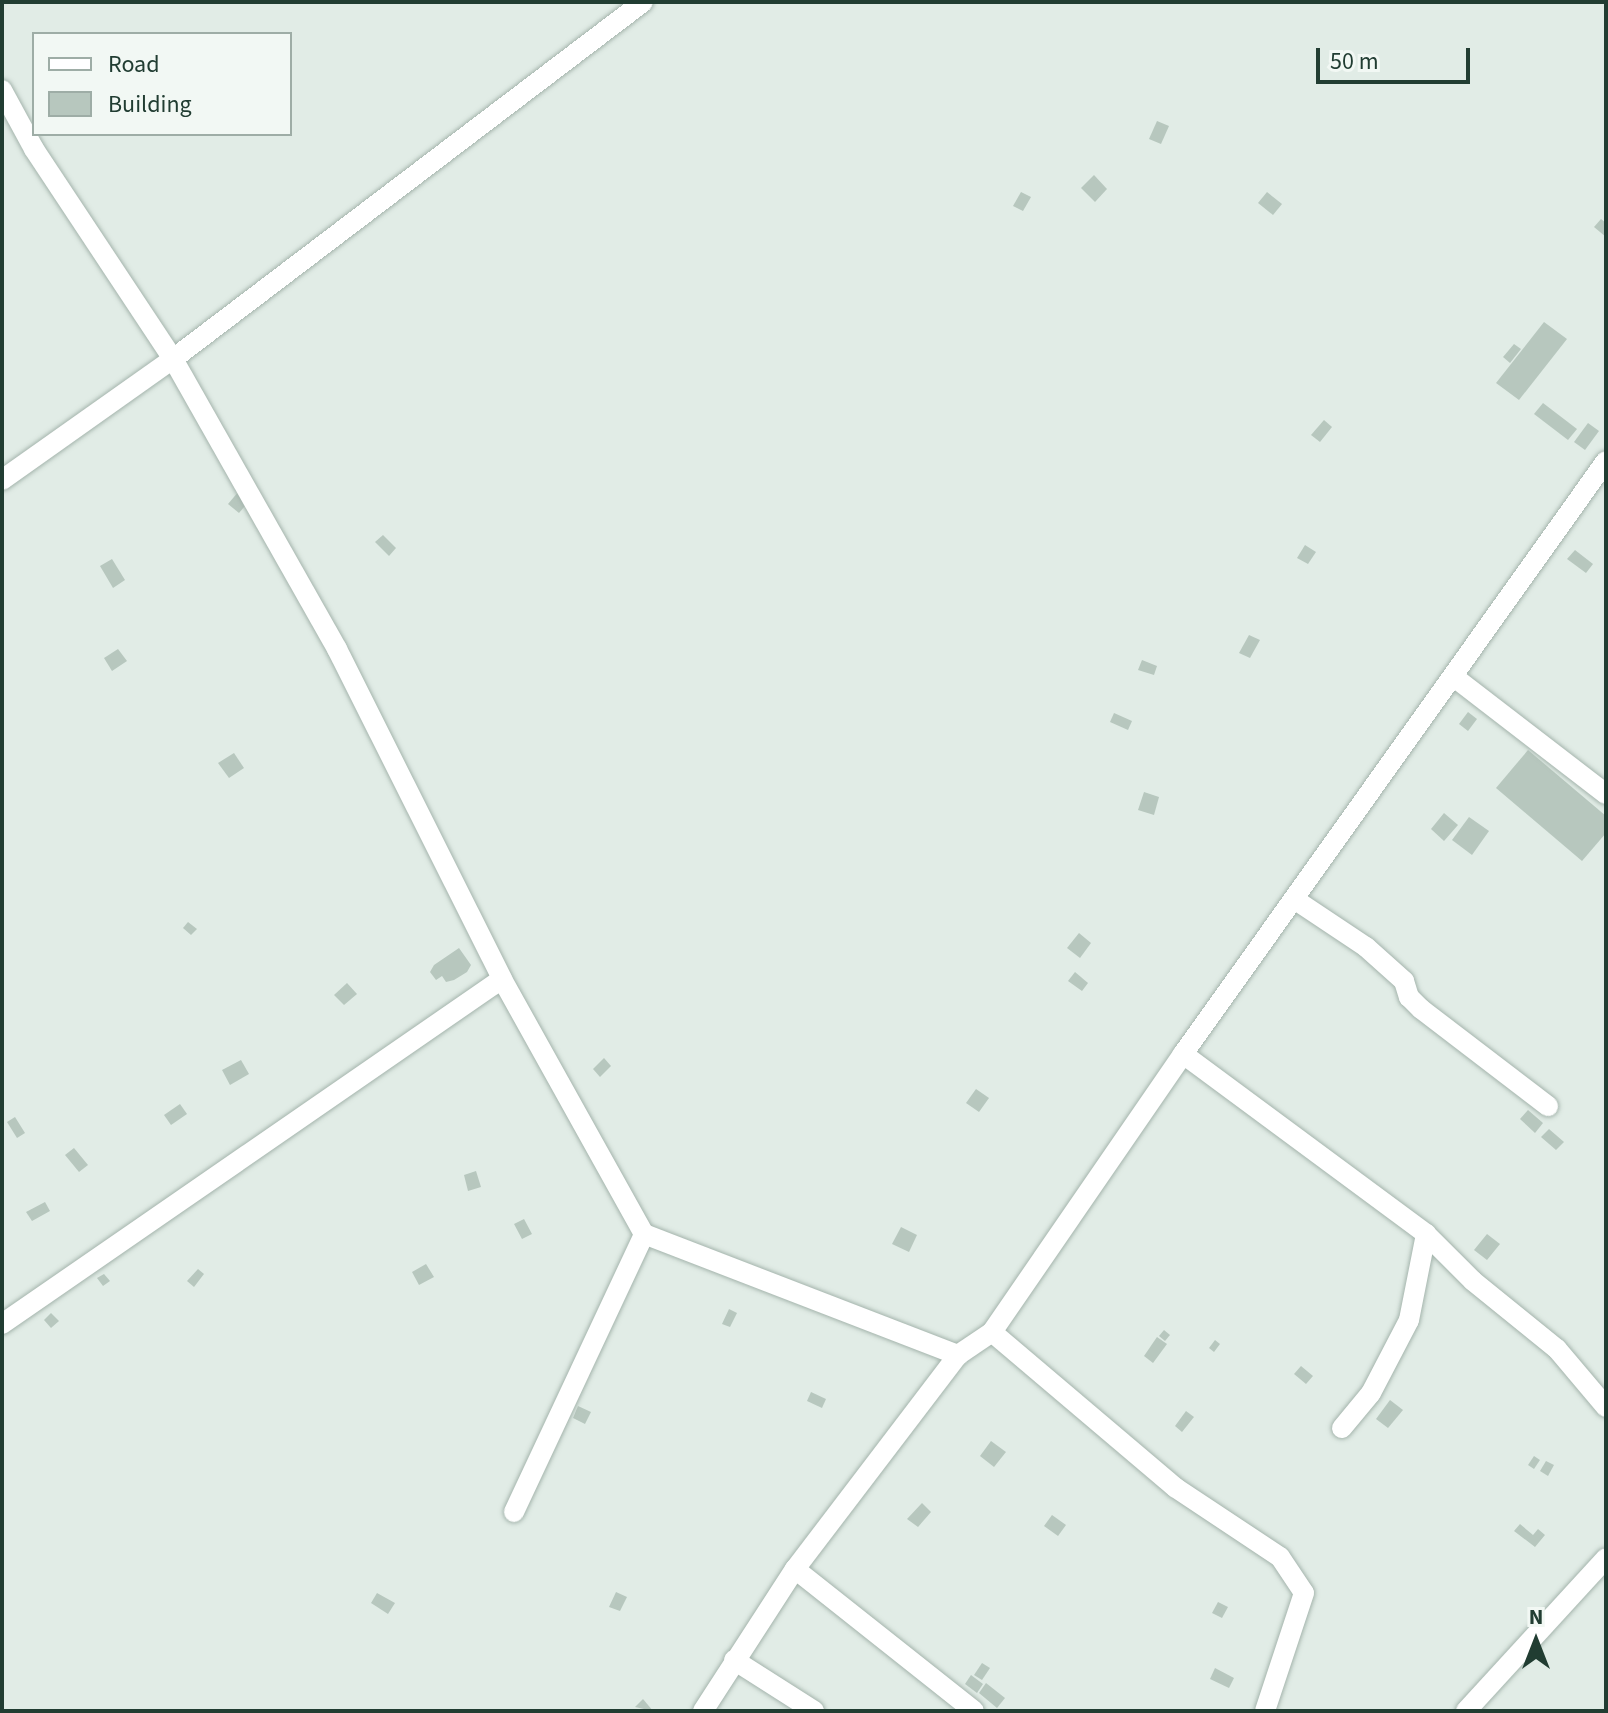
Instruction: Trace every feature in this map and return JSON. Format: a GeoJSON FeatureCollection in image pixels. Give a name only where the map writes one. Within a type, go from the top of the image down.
{"type":"FeatureCollection","features":[{"type":"Feature","properties":{"kind":"street"},"geometry":{"type":"LineString","coordinates":[[2,480],[173,359],[643,2]]}},
{"type":"Feature","properties":{"kind":"street"},"geometry":{"type":"LineString","coordinates":[[2,90],[34,149],[173,359],[337,649],[502,979],[644,1234],[958,1355]]}},
{"type":"Feature","properties":{"kind":"street"},"geometry":{"type":"LineString","coordinates":[[703,1711],[795,1569],[958,1355],[992,1332],[1183,1054],[1606,461]]}},
{"type":"Feature","properties":{"kind":"street"},"geometry":{"type":"LineString","coordinates":[[1454,677],[1606,794]]}},
{"type":"Feature","properties":{"kind":"street"},"geometry":{"type":"LineString","coordinates":[[1294,899],[1366,947],[1404,981],[1409,997],[1421,1009],[1548,1106]]}},
{"type":"Feature","properties":{"kind":"street"},"geometry":{"type":"LineString","coordinates":[[2,1324],[502,979]]}},
{"type":"Feature","properties":{"kind":"street"},"geometry":{"type":"LineString","coordinates":[[1183,1054],[1426,1234],[1473,1281],[1557,1349],[1606,1407]]}},
{"type":"Feature","properties":{"kind":"street"},"geometry":{"type":"LineString","coordinates":[[514,1512],[644,1234]]}},
{"type":"Feature","properties":{"kind":"street"},"geometry":{"type":"LineString","coordinates":[[1342,1428],[1371,1393],[1409,1320],[1426,1234]]}},
{"type":"Feature","properties":{"kind":"street"},"geometry":{"type":"LineString","coordinates":[[992,1332],[1176,1488],[1280,1557],[1304,1593],[1265,1711]]}},
{"type":"Feature","properties":{"kind":"street"},"geometry":{"type":"LineString","coordinates":[[1466,1711],[1606,1558]]}},
{"type":"Feature","properties":{"kind":"street"},"geometry":{"type":"LineString","coordinates":[[795,1569],[974,1711]]}},
{"type":"Feature","properties":{"kind":"street"},"geometry":{"type":"LineString","coordinates":[[734,1660],[814,1711]]}},
{"type":"Feature","properties":{"kind":"building"},"geometry":{"type":"Polygon","coordinates":[[[1157,121],[1169,126],[1161,144],[1149,139],[1157,121]]]}},
{"type":"Feature","properties":{"kind":"building"},"geometry":{"type":"Polygon","coordinates":[[[1094,175],[1107,189],[1095,202],[1081,188],[1094,175]]]}},
{"type":"Feature","properties":{"kind":"building"},"geometry":{"type":"Polygon","coordinates":[[[1021,192],[1031,197],[1023,211],[1013,206],[1021,192]]]}},
{"type":"Feature","properties":{"kind":"building"},"geometry":{"type":"Polygon","coordinates":[[[1267,192],[1282,204],[1273,215],[1258,203],[1267,192]]]}},
{"type":"Feature","properties":{"kind":"building"},"geometry":{"type":"Polygon","coordinates":[[[1601,219],[1606,223],[1606,237],[1594,227],[1601,219]]]}},
{"type":"Feature","properties":{"kind":"building"},"geometry":{"type":"Polygon","coordinates":[[[1544,322],[1567,339],[1519,400],[1496,383],[1544,322]]]}},
{"type":"Feature","properties":{"kind":"building"},"geometry":{"type":"Polygon","coordinates":[[[1514,344],[1521,349],[1510,363],[1503,357],[1514,344]]]}},
{"type":"Feature","properties":{"kind":"building"},"geometry":{"type":"Polygon","coordinates":[[[1543,403],[1577,429],[1568,440],[1534,414],[1543,403]]]}},
{"type":"Feature","properties":{"kind":"building"},"geometry":{"type":"Polygon","coordinates":[[[1324,420],[1332,427],[1320,442],[1311,435],[1324,420]]]}},
{"type":"Feature","properties":{"kind":"building"},"geometry":{"type":"Polygon","coordinates":[[[1588,423],[1599,431],[1585,450],[1574,442],[1588,423]]]}},
{"type":"Feature","properties":{"kind":"building"},"geometry":{"type":"Polygon","coordinates":[[[239,491],[250,500],[239,513],[228,504],[239,491]]]}},
{"type":"Feature","properties":{"kind":"building"},"geometry":{"type":"Polygon","coordinates":[[[383,535],[396,548],[389,556],[375,542],[383,535]]]}},
{"type":"Feature","properties":{"kind":"building"},"geometry":{"type":"Polygon","coordinates":[[[1305,545],[1316,552],[1308,564],[1297,558],[1305,545]]]}},
{"type":"Feature","properties":{"kind":"building"},"geometry":{"type":"Polygon","coordinates":[[[1575,550],[1593,564],[1586,573],[1567,559],[1575,550]]]}},
{"type":"Feature","properties":{"kind":"building"},"geometry":{"type":"Polygon","coordinates":[[[112,559],[125,580],[113,588],[100,566],[112,559]]]}},
{"type":"Feature","properties":{"kind":"building"},"geometry":{"type":"Polygon","coordinates":[[[1249,635],[1260,640],[1250,658],[1239,653],[1249,635]]]}},
{"type":"Feature","properties":{"kind":"building"},"geometry":{"type":"Polygon","coordinates":[[[118,649],[127,661],[112,671],[104,658],[118,649]]]}},
{"type":"Feature","properties":{"kind":"building"},"geometry":{"type":"Polygon","coordinates":[[[1142,660],[1157,666],[1154,675],[1138,670],[1142,660]]]}},
{"type":"Feature","properties":{"kind":"building"},"geometry":{"type":"Polygon","coordinates":[[[1468,712],[1477,719],[1468,731],[1459,724],[1468,712]]]}},
{"type":"Feature","properties":{"kind":"building"},"geometry":{"type":"Polygon","coordinates":[[[1114,713],[1132,721],[1128,730],[1110,722],[1114,713]]]}},
{"type":"Feature","properties":{"kind":"building"},"geometry":{"type":"Polygon","coordinates":[[[1528,750],[1606,816],[1606,833],[1582,861],[1496,788],[1528,750]]]}},
{"type":"Feature","properties":{"kind":"building"},"geometry":{"type":"Polygon","coordinates":[[[234,753],[244,768],[229,778],[218,763],[234,753]]]}},
{"type":"Feature","properties":{"kind":"building"},"geometry":{"type":"Polygon","coordinates":[[[1144,792],[1159,797],[1154,815],[1138,810],[1144,792]]]}},
{"type":"Feature","properties":{"kind":"building"},"geometry":{"type":"Polygon","coordinates":[[[1444,813],[1458,825],[1444,841],[1431,829],[1444,813]]]}},
{"type":"Feature","properties":{"kind":"building"},"geometry":{"type":"Polygon","coordinates":[[[1469,817],[1489,831],[1472,855],[1452,840],[1469,817]]]}},
{"type":"Feature","properties":{"kind":"building"},"geometry":{"type":"Polygon","coordinates":[[[188,922],[197,929],[191,935],[183,928],[188,922]]]}},
{"type":"Feature","properties":{"kind":"building"},"geometry":{"type":"Polygon","coordinates":[[[1079,933],[1091,943],[1080,958],[1067,948],[1079,933]]]}},
{"type":"Feature","properties":{"kind":"building"},"geometry":{"type":"Polygon","coordinates":[[[459,948],[471,965],[467,972],[454,980],[446,982],[442,976],[436,980],[430,972],[434,965],[459,948]]]}},
{"type":"Feature","properties":{"kind":"building"},"geometry":{"type":"Polygon","coordinates":[[[1075,972],[1088,983],[1082,991],[1068,981],[1075,972]]]}},
{"type":"Feature","properties":{"kind":"building"},"geometry":{"type":"Polygon","coordinates":[[[347,983],[357,994],[344,1005],[334,995],[347,983]]]}},
{"type":"Feature","properties":{"kind":"building"},"geometry":{"type":"Polygon","coordinates":[[[604,1058],[611,1066],[600,1077],[593,1069],[604,1058]]]}},
{"type":"Feature","properties":{"kind":"building"},"geometry":{"type":"Polygon","coordinates":[[[241,1060],[249,1074],[230,1085],[222,1070],[241,1060]]]}},
{"type":"Feature","properties":{"kind":"building"},"geometry":{"type":"Polygon","coordinates":[[[976,1089],[989,1098],[979,1112],[966,1103],[976,1089]]]}},
{"type":"Feature","properties":{"kind":"building"},"geometry":{"type":"Polygon","coordinates":[[[180,1104],[187,1114],[171,1125],[164,1115],[180,1104]]]}},
{"type":"Feature","properties":{"kind":"building"},"geometry":{"type":"Polygon","coordinates":[[[1528,1110],[1543,1123],[1535,1133],[1520,1119],[1528,1110]]]}},
{"type":"Feature","properties":{"kind":"building"},"geometry":{"type":"Polygon","coordinates":[[[15,1117],[25,1133],[17,1138],[7,1122],[15,1117]]]}},
{"type":"Feature","properties":{"kind":"building"},"geometry":{"type":"Polygon","coordinates":[[[1549,1129],[1564,1142],[1556,1150],[1541,1137],[1549,1129]]]}},
{"type":"Feature","properties":{"kind":"building"},"geometry":{"type":"Polygon","coordinates":[[[74,1148],[88,1165],[79,1172],[65,1155],[74,1148]]]}},
{"type":"Feature","properties":{"kind":"building"},"geometry":{"type":"Polygon","coordinates":[[[476,1171],[481,1187],[468,1191],[464,1175],[476,1171]]]}},
{"type":"Feature","properties":{"kind":"building"},"geometry":{"type":"Polygon","coordinates":[[[45,1202],[50,1211],[32,1221],[26,1212],[45,1202]]]}},
{"type":"Feature","properties":{"kind":"building"},"geometry":{"type":"Polygon","coordinates":[[[524,1219],[532,1234],[522,1239],[514,1224],[524,1219]]]}},
{"type":"Feature","properties":{"kind":"building"},"geometry":{"type":"Polygon","coordinates":[[[901,1227],[917,1235],[909,1252],[892,1244],[901,1227]]]}},
{"type":"Feature","properties":{"kind":"building"},"geometry":{"type":"Polygon","coordinates":[[[1487,1234],[1500,1244],[1487,1260],[1474,1250],[1487,1234]]]}},
{"type":"Feature","properties":{"kind":"building"},"geometry":{"type":"Polygon","coordinates":[[[426,1264],[434,1277],[419,1285],[412,1272],[426,1264]]]}},
{"type":"Feature","properties":{"kind":"building"},"geometry":{"type":"Polygon","coordinates":[[[198,1269],[204,1274],[194,1287],[187,1281],[198,1269]]]}},
{"type":"Feature","properties":{"kind":"building"},"geometry":{"type":"Polygon","coordinates":[[[104,1274],[110,1281],[103,1286],[97,1278],[104,1274]]]}},
{"type":"Feature","properties":{"kind":"building"},"geometry":{"type":"Polygon","coordinates":[[[729,1309],[737,1313],[730,1327],[722,1324],[729,1309]]]}},
{"type":"Feature","properties":{"kind":"building"},"geometry":{"type":"Polygon","coordinates":[[[51,1313],[59,1321],[51,1328],[44,1320],[51,1313]]]}},
{"type":"Feature","properties":{"kind":"building"},"geometry":{"type":"Polygon","coordinates":[[[1164,1330],[1170,1335],[1165,1341],[1159,1336],[1164,1330]]]}},
{"type":"Feature","properties":{"kind":"building"},"geometry":{"type":"Polygon","coordinates":[[[1157,1337],[1167,1344],[1153,1363],[1144,1356],[1157,1337]]]}},
{"type":"Feature","properties":{"kind":"building"},"geometry":{"type":"Polygon","coordinates":[[[1215,1340],[1220,1344],[1214,1352],[1209,1348],[1215,1340]]]}},
{"type":"Feature","properties":{"kind":"building"},"geometry":{"type":"Polygon","coordinates":[[[1301,1366],[1313,1376],[1306,1384],[1294,1374],[1301,1366]]]}},
{"type":"Feature","properties":{"kind":"building"},"geometry":{"type":"Polygon","coordinates":[[[811,1392],[826,1399],[822,1408],[807,1401],[811,1392]]]}},
{"type":"Feature","properties":{"kind":"building"},"geometry":{"type":"Polygon","coordinates":[[[1390,1400],[1403,1410],[1388,1428],[1376,1419],[1390,1400]]]}},
{"type":"Feature","properties":{"kind":"building"},"geometry":{"type":"Polygon","coordinates":[[[578,1406],[591,1412],[585,1424],[573,1418],[578,1406]]]}},
{"type":"Feature","properties":{"kind":"building"},"geometry":{"type":"Polygon","coordinates":[[[1186,1411],[1194,1417],[1182,1432],[1175,1426],[1186,1411]]]}},
{"type":"Feature","properties":{"kind":"building"},"geometry":{"type":"Polygon","coordinates":[[[991,1441],[1006,1452],[994,1467],[980,1456],[991,1441]]]}},
{"type":"Feature","properties":{"kind":"building"},"geometry":{"type":"Polygon","coordinates":[[[1534,1456],[1540,1460],[1534,1469],[1528,1465],[1534,1456]]]}},
{"type":"Feature","properties":{"kind":"building"},"geometry":{"type":"Polygon","coordinates":[[[1546,1461],[1554,1465],[1548,1476],[1540,1471],[1546,1461]]]}},
{"type":"Feature","properties":{"kind":"building"},"geometry":{"type":"Polygon","coordinates":[[[922,1503],[931,1512],[918,1527],[907,1519],[922,1503]]]}},
{"type":"Feature","properties":{"kind":"building"},"geometry":{"type":"Polygon","coordinates":[[[1052,1515],[1066,1525],[1058,1536],[1044,1526],[1052,1515]]]}},
{"type":"Feature","properties":{"kind":"building"},"geometry":{"type":"Polygon","coordinates":[[[1520,1524],[1533,1535],[1538,1529],[1545,1535],[1535,1547],[1514,1531],[1520,1524]]]}},
{"type":"Feature","properties":{"kind":"building"},"geometry":{"type":"Polygon","coordinates":[[[616,1592],[627,1597],[620,1611],[609,1607],[616,1592]]]}},
{"type":"Feature","properties":{"kind":"building"},"geometry":{"type":"Polygon","coordinates":[[[377,1593],[395,1603],[388,1614],[371,1603],[377,1593]]]}},
{"type":"Feature","properties":{"kind":"building"},"geometry":{"type":"Polygon","coordinates":[[[1218,1602],[1228,1607],[1222,1618],[1212,1613],[1218,1602]]]}},
{"type":"Feature","properties":{"kind":"building"},"geometry":{"type":"Polygon","coordinates":[[[982,1663],[990,1668],[982,1680],[974,1675],[982,1663]]]}},
{"type":"Feature","properties":{"kind":"building"},"geometry":{"type":"Polygon","coordinates":[[[1215,1668],[1234,1678],[1229,1688],[1210,1679],[1215,1668]]]}},
{"type":"Feature","properties":{"kind":"building"},"geometry":{"type":"Polygon","coordinates":[[[971,1675],[983,1684],[977,1693],[965,1684],[971,1675]]]}},
{"type":"Feature","properties":{"kind":"building"},"geometry":{"type":"Polygon","coordinates":[[[986,1683],[1005,1698],[997,1708],[979,1693],[986,1683]]]}},
{"type":"Feature","properties":{"kind":"building"},"geometry":{"type":"Polygon","coordinates":[[[643,1699],[653,1711],[635,1707],[643,1699]]]}}]}
